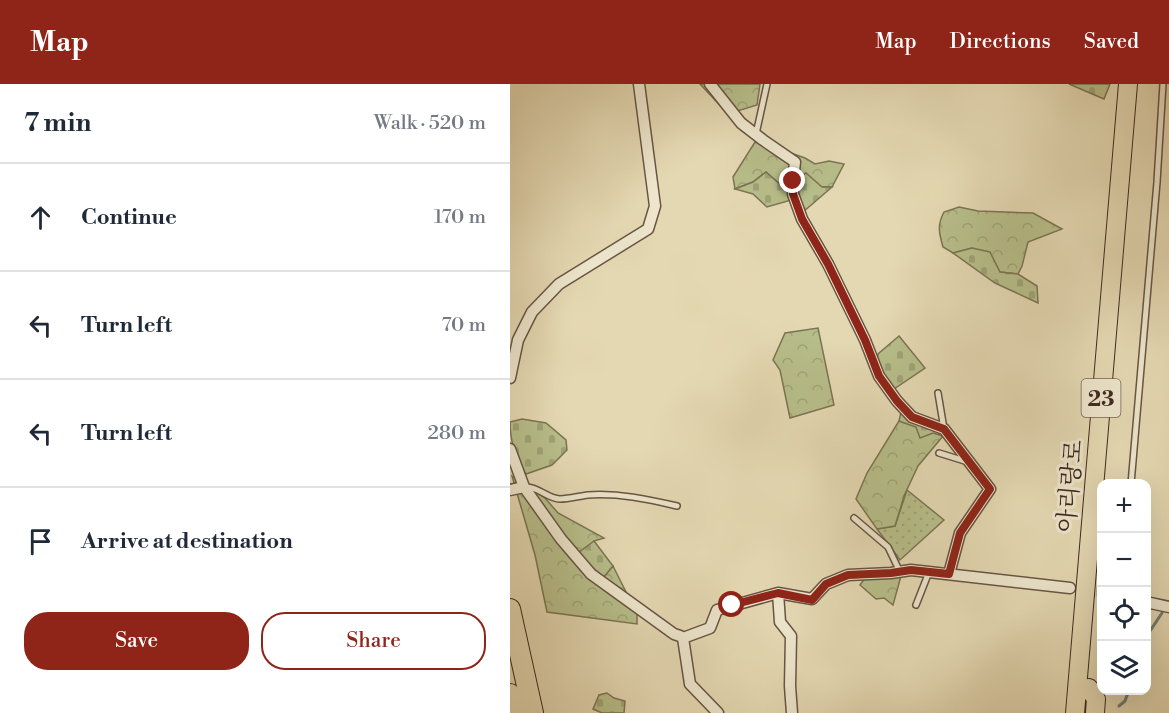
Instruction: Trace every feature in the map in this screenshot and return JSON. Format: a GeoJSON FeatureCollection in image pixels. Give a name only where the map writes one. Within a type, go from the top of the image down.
{"type":"FeatureCollection","features":[{"type":"Feature","properties":{"kind":"highway","name":"아리랑로"},"geometry":{"type":"LineString","coordinates":[[1075,713],[1128,84]]}},
{"type":"Feature","properties":{"kind":"highway","name":"아리랑로"},"geometry":{"type":"LineString","coordinates":[[1106,479],[1140,84]]}},
{"type":"Feature","properties":{"kind":"highway","name":"아리랑로"},"geometry":{"type":"LineString","coordinates":[[1087,713],[1097,587]]}},
{"type":"Feature","properties":{"kind":"highway"},"geometry":{"type":"LineString","coordinates":[[510,609],[533,713]]}},
{"type":"Feature","properties":{"kind":"highway"},"geometry":{"type":"LineString","coordinates":[[1089,688],[1096,699],[1095,713]]}},
{"type":"Feature","properties":{"kind":"highway"},"geometry":{"type":"LineString","coordinates":[[510,694],[515,713]]}},
{"type":"Feature","properties":{"kind":"street"},"geometry":{"type":"LineString","coordinates":[[510,378],[518,340],[532,312],[559,284],[648,229],[654,206],[639,84]]}},
{"type":"Feature","properties":{"kind":"street"},"geometry":{"type":"LineString","coordinates":[[710,84],[741,123],[795,162],[793,194],[802,219],[837,281],[879,376],[912,417],[944,429],[990,489],[960,533],[949,574]]}},
{"type":"Feature","properties":{"kind":"street"},"geometry":{"type":"LineString","coordinates":[[510,449],[524,487],[561,539],[591,574],[674,634],[683,638],[710,628],[717,610],[778,593],[812,600],[826,584],[848,575],[911,570],[1071,588]]}},
{"type":"Feature","properties":{"kind":"street"},"geometry":{"type":"LineString","coordinates":[[510,490],[524,487]]}},
{"type":"Feature","properties":{"kind":"street"},"geometry":{"type":"LineString","coordinates":[[778,593],[780,622],[791,636],[792,713]]}},
{"type":"Feature","properties":{"kind":"street"},"geometry":{"type":"LineString","coordinates":[[1151,603],[1169,607]]}},
{"type":"Feature","properties":{"kind":"street"},"geometry":{"type":"LineString","coordinates":[[683,638],[690,684],[718,713]]}},
{"type":"Feature","properties":{"kind":"lane"},"geometry":{"type":"LineString","coordinates":[[756,134],[767,84]]}},
{"type":"Feature","properties":{"kind":"lane"},"geometry":{"type":"LineString","coordinates":[[1131,479],[1156,194],[1163,84]]}},
{"type":"Feature","properties":{"kind":"lane"},"geometry":{"type":"LineString","coordinates":[[938,393],[944,429]]}},
{"type":"Feature","properties":{"kind":"lane"},"geometry":{"type":"LineString","coordinates":[[939,453],[970,463]]}},
{"type":"Feature","properties":{"kind":"lane"},"geometry":{"type":"LineString","coordinates":[[524,487],[531,486],[558,499],[589,495],[634,496],[677,506]]}},
{"type":"Feature","properties":{"kind":"lane"},"geometry":{"type":"LineString","coordinates":[[854,518],[888,547],[900,572]]}},
{"type":"Feature","properties":{"kind":"lane"},"geometry":{"type":"LineString","coordinates":[[916,605],[928,572]]}},
{"type":"Feature","properties":{"kind":"green space"},"geometry":{"type":"Polygon","coordinates":[[[700,84],[760,84],[757,105],[728,114],[700,84]]]}},
{"type":"Feature","properties":{"kind":"green space"},"geometry":{"type":"Polygon","coordinates":[[[1069,84],[1110,84],[1104,99],[1069,84]]]}},
{"type":"Feature","properties":{"kind":"green space"},"geometry":{"type":"Polygon","coordinates":[[[760,134],[788,152],[815,164],[829,161],[844,164],[832,187],[782,186],[766,172],[753,182],[735,189],[733,177],[760,134]]]}},
{"type":"Feature","properties":{"kind":"green space"},"geometry":{"type":"Polygon","coordinates":[[[766,172],[782,186],[806,173],[822,187],[832,187],[803,212],[791,200],[767,207],[753,194],[735,189],[753,182],[766,172]]]}},
{"type":"Feature","properties":{"kind":"green space"},"geometry":{"type":"Polygon","coordinates":[[[959,207],[978,211],[1033,213],[1062,229],[1028,242],[1018,274],[1000,272],[972,248],[953,253],[943,247],[939,229],[940,221],[944,212],[959,207]]]}},
{"type":"Feature","properties":{"kind":"green space"},"geometry":{"type":"Polygon","coordinates":[[[972,248],[990,252],[1000,272],[1018,274],[1037,286],[1038,303],[995,283],[953,253],[972,248]]]}},
{"type":"Feature","properties":{"kind":"green space"},"geometry":{"type":"Polygon","coordinates":[[[818,328],[834,405],[790,418],[780,370],[773,360],[785,333],[818,328]]]}},
{"type":"Feature","properties":{"kind":"green space"},"geometry":{"type":"Polygon","coordinates":[[[899,336],[925,368],[894,389],[876,362],[878,354],[899,336]]]}},
{"type":"Feature","properties":{"kind":"green space"},"geometry":{"type":"Polygon","coordinates":[[[901,412],[942,431],[943,436],[933,433],[920,438],[916,427],[899,421],[901,412]]]}},
{"type":"Feature","properties":{"kind":"green space"},"geometry":{"type":"Polygon","coordinates":[[[522,419],[546,423],[566,440],[567,450],[552,465],[526,474],[516,456],[510,428],[510,422],[522,419]]]}},
{"type":"Feature","properties":{"kind":"green space"},"geometry":{"type":"Polygon","coordinates":[[[899,421],[943,436],[918,466],[904,496],[895,526],[877,529],[856,499],[867,473],[899,421]]]}},
{"type":"Feature","properties":{"kind":"green space"},"geometry":{"type":"Polygon","coordinates":[[[512,476],[545,498],[558,513],[604,538],[594,541],[602,579],[613,566],[637,614],[637,624],[547,612],[535,555],[512,476]]]}},
{"type":"Feature","properties":{"kind":"green space"},"geometry":{"type":"Polygon","coordinates":[[[907,490],[944,520],[900,560],[877,529],[895,526],[907,490]]]}},
{"type":"Feature","properties":{"kind":"green space"},"geometry":{"type":"Polygon","coordinates":[[[594,541],[613,566],[602,579],[578,553],[594,541]]]}},
{"type":"Feature","properties":{"kind":"green space"},"geometry":{"type":"Polygon","coordinates":[[[901,576],[893,605],[884,598],[876,599],[860,585],[865,578],[901,576]]]}},
{"type":"Feature","properties":{"kind":"green space"},"geometry":{"type":"Polygon","coordinates":[[[607,693],[625,701],[624,713],[602,713],[593,709],[599,695],[607,693]]]}},
{"type":"Feature","properties":{"kind":"waterway"},"geometry":{"type":"LineString","coordinates":[[1151,630],[1162,613]]}},
{"type":"Feature","properties":{"kind":"waterway"},"geometry":{"type":"LineString","coordinates":[[1119,706],[1125,701],[1127,695]]}},
{"type":"Feature","properties":{"kind":"tunnel"},"geometry":{"type":"LineString","coordinates":[[1081,590],[1097,592]]}},
{"type":"Feature","properties":{"kind":"route"},"geometry":{"type":"LineString","coordinates":[[732,605],[778,593],[812,600],[826,584],[848,575],[911,570],[949,574],[960,533],[990,489],[944,429],[912,417],[879,376],[865,340],[828,264],[802,219],[793,194],[793,181]]}}]}
